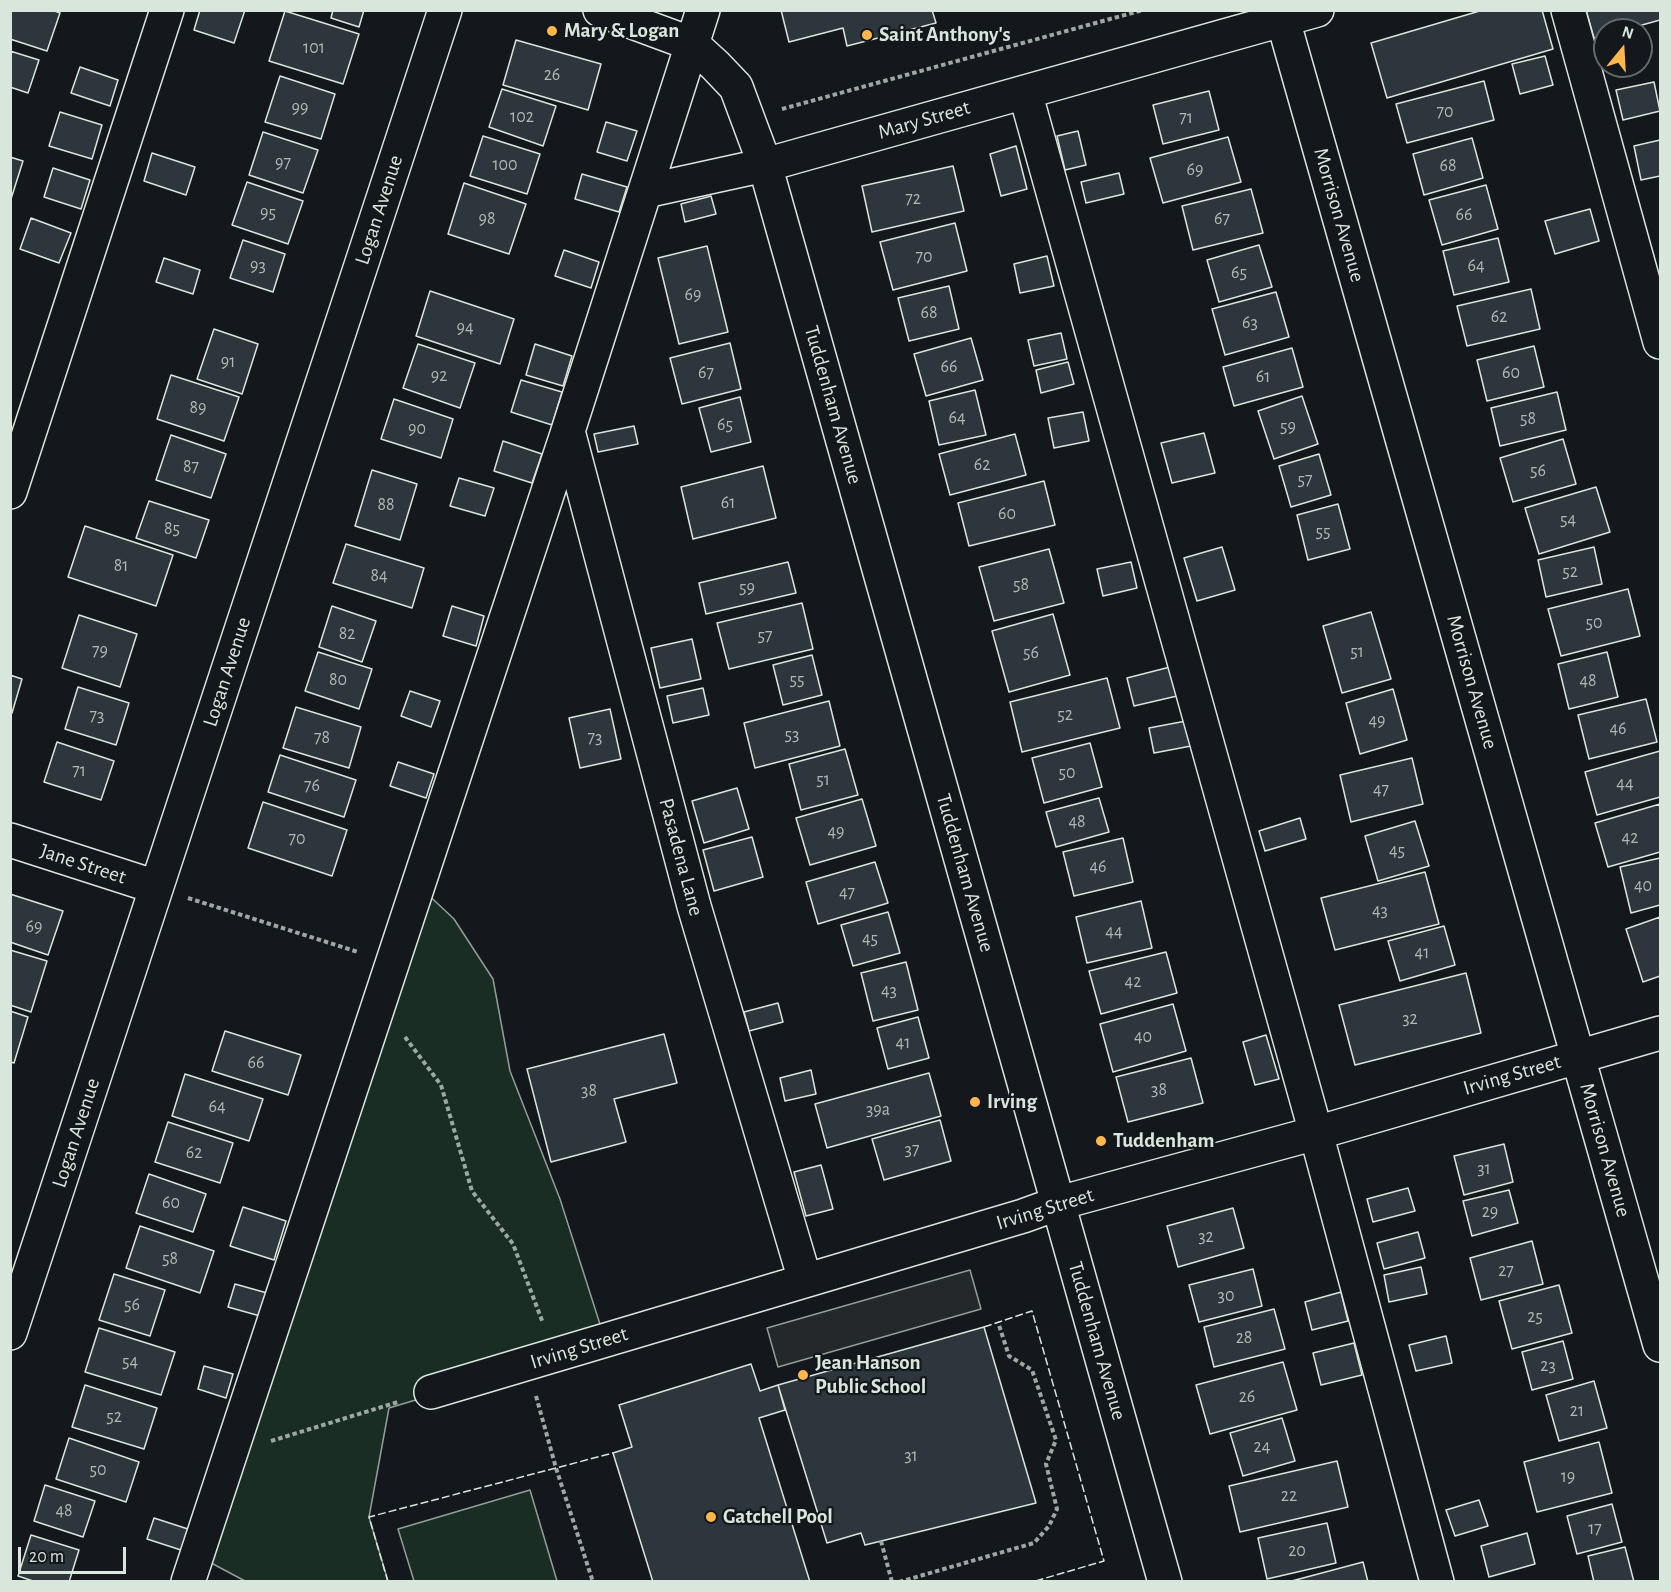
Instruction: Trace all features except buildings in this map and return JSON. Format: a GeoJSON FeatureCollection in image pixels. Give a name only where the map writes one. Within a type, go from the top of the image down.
{"type":"FeatureCollection","features":[{"type":"Feature","properties":{"kind":"street"},"geometry":{"type":"LineString","coordinates":[[10,492],[167,10]]}},
{"type":"Feature","properties":{"kind":"street","name":"Logan Avenue"},"geometry":{"type":"LineString","coordinates":[[10,1333],[445,10]]}},
{"type":"Feature","properties":{"kind":"street"},"geometry":{"type":"LineString","coordinates":[[600,10],[692,44],[736,87],[765,165]]}},
{"type":"Feature","properties":{"kind":"street"},"geometry":{"type":"LineString","coordinates":[[188,1581],[568,431],[703,10]]}},
{"type":"Feature","properties":{"kind":"street","name":"Mary Street"},"geometry":{"type":"LineString","coordinates":[[646,191],[765,165],[1317,10]]}},
{"type":"Feature","properties":{"kind":"street"},"geometry":{"type":"LineString","coordinates":[[1568,10],[1660,342]]}},
{"type":"Feature","properties":{"kind":"street","name":"Morrison Avenue"},"geometry":{"type":"LineString","coordinates":[[1283,20],[1660,1344]]}},
{"type":"Feature","properties":{"kind":"street"},"geometry":{"type":"LineString","coordinates":[[1025,92],[1316,1133],[1437,1581]]}},
{"type":"Feature","properties":{"kind":"street","name":"Tuddenham Avenue"},"geometry":{"type":"LineString","coordinates":[[765,165],[1165,1581]]}},
{"type":"Feature","properties":{"kind":"street","name":"Pasadena Lane"},"geometry":{"type":"LineString","coordinates":[[568,431],[694,906],[806,1280]]}},
{"type":"Feature","properties":{"kind":"street","name":"Jane Street"},"geometry":{"type":"LineString","coordinates":[[10,840],[156,887]]}},
{"type":"Feature","properties":{"kind":"street","name":"Irving Street"},"geometry":{"type":"LineString","coordinates":[[431,1392],[1023,1216],[1059,1203],[1316,1133],[1660,1033]]}},
{"type":"Feature","properties":{"kind":"path"},"geometry":{"type":"LineString","coordinates":[[748,119],[1143,10]]}},
{"type":"Feature","properties":{"kind":"path"},"geometry":{"type":"LineString","coordinates":[[156,887],[392,963]]}},
{"type":"Feature","properties":{"kind":"path"},"geometry":{"type":"LineString","coordinates":[[380,1001],[441,1085],[472,1191],[513,1244],[542,1359],[556,1468],[593,1581]]}},
{"type":"Feature","properties":{"kind":"path"},"geometry":{"type":"LineString","coordinates":[[899,1581],[1034,1543],[1049,1526],[1057,1509],[1046,1464],[1056,1440],[1032,1370],[1009,1356],[998,1323]]}},
{"type":"Feature","properties":{"kind":"path"},"geometry":{"type":"LineString","coordinates":[[230,1453],[431,1392]]}},
{"type":"Feature","properties":{"kind":"path"},"geometry":{"type":"LineString","coordinates":[[881,1541],[892,1581]]}},
{"type":"Feature","properties":{"kind":"green space"},"geometry":{"type":"Polygon","coordinates":[[[420,887],[454,919],[493,979],[510,1071],[560,1199],[606,1343],[389,1408],[369,1517],[388,1581],[245,1581],[198,1556],[420,887]]]}},
{"type":"Feature","properties":{"kind":"green space"},"geometry":{"type":"Polygon","coordinates":[[[530,1490],[557,1581],[414,1581],[398,1529],[530,1490]]]}},
{"type":"Feature","properties":{"kind":"shaded area"},"geometry":{"type":"Polygon","coordinates":[[[970,1270],[981,1309],[778,1367],[767,1328],[970,1270]]]}},
{"type":"Feature","properties":{"kind":"fence"},"geometry":{"type":"LineString","coordinates":[[984,1327],[1032,1311],[1104,1561],[1032,1582]]}},
{"type":"Feature","properties":{"kind":"fence"},"geometry":{"type":"LineString","coordinates":[[388,1582],[369,1517],[613,1453]]}},
{"type":"Feature","properties":{"kind":"place","name":"Mary & Logan"},"geometry":{"type":"Point","coordinates":[552,31]}},
{"type":"Feature","properties":{"kind":"place","name":"Saint Anthony's"},"geometry":{"type":"Point","coordinates":[867,35]}},
{"type":"Feature","properties":{"kind":"place","name":"Irving"},"geometry":{"type":"Point","coordinates":[975,1102]}},
{"type":"Feature","properties":{"kind":"place","name":"Tuddenham"},"geometry":{"type":"Point","coordinates":[1101,1141]}},
{"type":"Feature","properties":{"kind":"place","name":"Jean Hanson Public School"},"geometry":{"type":"Point","coordinates":[803,1375]}},
{"type":"Feature","properties":{"kind":"place","name":"Gatchell Pool"},"geometry":{"type":"Point","coordinates":[711,1517]}}]}
